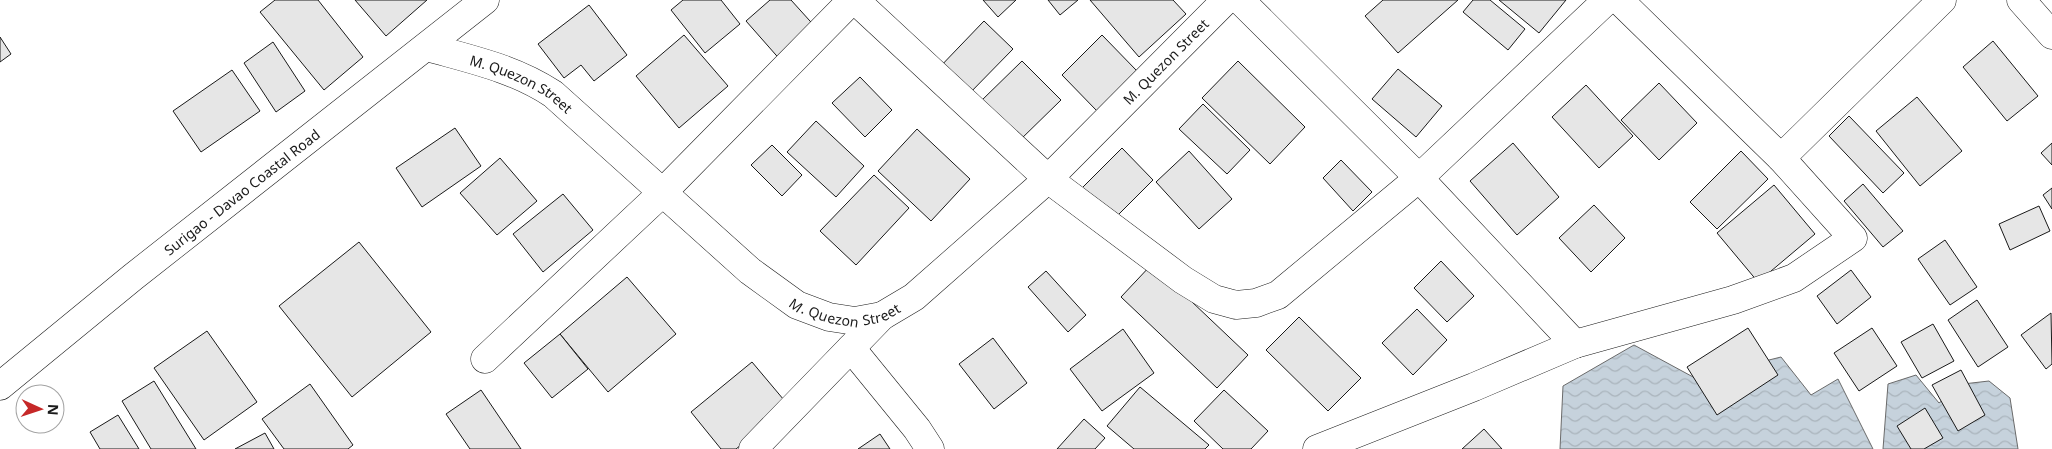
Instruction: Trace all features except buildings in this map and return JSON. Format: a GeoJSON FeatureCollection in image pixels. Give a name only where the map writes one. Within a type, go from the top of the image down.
{"type":"FeatureCollection","features":[{"type":"Feature","properties":{"kind":"main road","name":"Surigao - Davao Coastal Road"},"geometry":{"type":"LineString","coordinates":[[0,386],[133,277],[485,0]]}},
{"type":"Feature","properties":{"kind":"main road"},"geometry":{"type":"LineString","coordinates":[[485,359],[662,193],[853,0],[1048,179],[1183,280],[1214,298],[1236,305],[1256,303],[1278,296],[1419,178],[1607,0]]}},
{"type":"Feature","properties":{"kind":"main road","name":"M. Quezon Street"},"geometry":{"type":"LineString","coordinates":[[427,47],[502,68],[529,78],[553,94],[750,271],[797,305],[829,317],[855,320],[882,316],[914,298],[1048,179],[1226,0]]}},
{"type":"Feature","properties":{"kind":"main road"},"geometry":{"type":"LineString","coordinates":[[1240,0],[1419,178],[1575,344]]}},
{"type":"Feature","properties":{"kind":"main road"},"geometry":{"type":"LineString","coordinates":[[1317,449],[1474,388],[1575,344],[1733,300],[1794,278],[1853,238],[1781,158],[1620,0]]}},
{"type":"Feature","properties":{"kind":"main road"},"geometry":{"type":"LineString","coordinates":[[1781,158],[1942,0]]}},
{"type":"Feature","properties":{"kind":"main road"},"geometry":{"type":"LineString","coordinates":[[2020,0],[2052,35]]}},
{"type":"Feature","properties":{"kind":"main road"},"geometry":{"type":"LineString","coordinates":[[753,449],[882,316]]}},
{"type":"Feature","properties":{"kind":"main road"},"geometry":{"type":"LineString","coordinates":[[851,348],[917,429],[930,449]]}},
{"type":"Feature","properties":{"kind":"water"},"geometry":{"type":"Polygon","coordinates":[[[1634,345],[1706,384],[1757,363],[1781,357],[1811,395],[1838,379],[1873,449],[1560,449],[1563,386],[1634,345]]]}},
{"type":"Feature","properties":{"kind":"water"},"geometry":{"type":"Polygon","coordinates":[[[1916,375],[1939,403],[1963,384],[1989,381],[2010,398],[2018,449],[1883,449],[1888,384],[1916,375]]]}}]}
